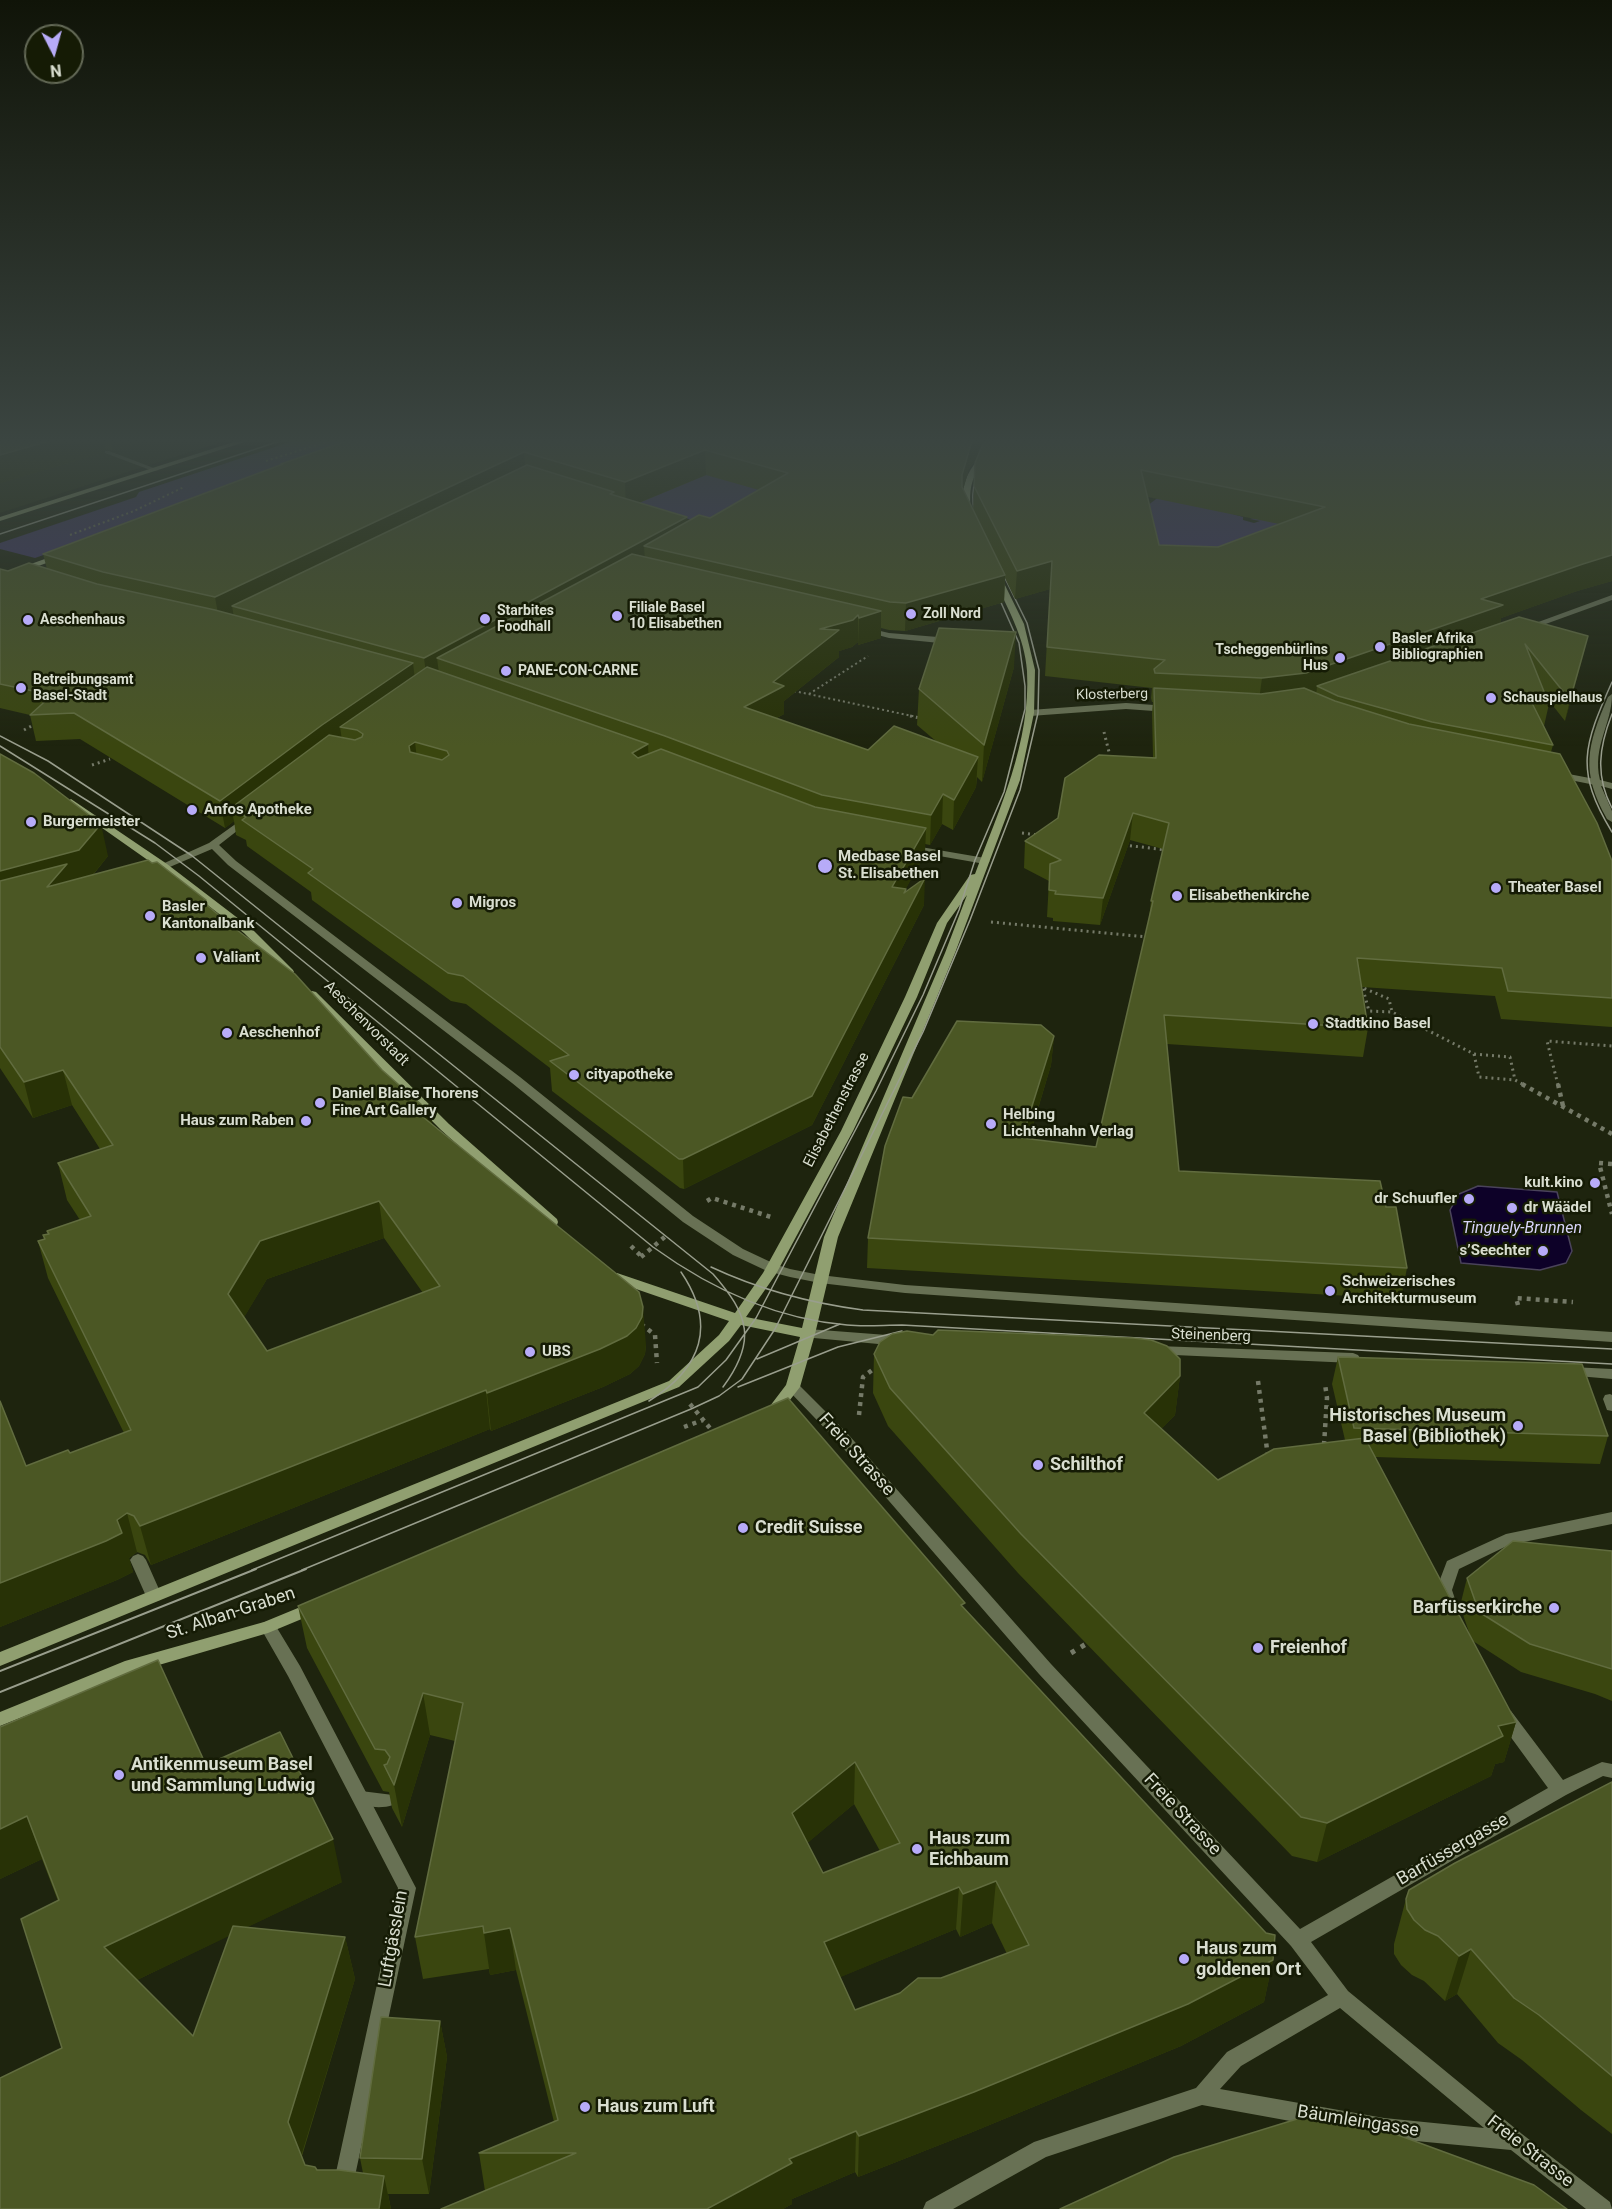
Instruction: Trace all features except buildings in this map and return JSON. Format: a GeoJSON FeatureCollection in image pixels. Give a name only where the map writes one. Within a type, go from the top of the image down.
{"type":"FeatureCollection","features":[{"type":"Feature","properties":{"kind":"street"},"geometry":{"type":"LineString","coordinates":[[0,578],[72,552]]}},
{"type":"Feature","properties":{"kind":"street","name":"Elisabethenstrasse"},"geometry":{"type":"LineString","coordinates":[[793,1387],[831,1237],[963,920],[1015,780],[1030,713],[1033,686],[1026,642],[1018,619],[994,569]]}},
{"type":"Feature","properties":{"kind":"street"},"geometry":{"type":"LineString","coordinates":[[10,574],[22,578]]}},
{"type":"Feature","properties":{"kind":"street"},"geometry":{"type":"LineString","coordinates":[[1519,631],[1612,597]]}},
{"type":"Feature","properties":{"kind":"street"},"geometry":{"type":"LineString","coordinates":[[855,627],[900,636],[955,641]]}},
{"type":"Feature","properties":{"kind":"street"},"geometry":{"type":"LineString","coordinates":[[1012,643],[1026,642]]}},
{"type":"Feature","properties":{"kind":"street"},"geometry":{"type":"LineString","coordinates":[[1612,697],[1593,750],[1592,768],[1600,801],[1612,819]]}},
{"type":"Feature","properties":{"kind":"street","name":"Klosterberg"},"geometry":{"type":"LineString","coordinates":[[1030,713],[1126,706],[1182,710]]}},
{"type":"Feature","properties":{"kind":"street"},"geometry":{"type":"LineString","coordinates":[[1552,774],[1612,786]]}},
{"type":"Feature","properties":{"kind":"street","name":"Aeschenvorstadt"},"geometry":{"type":"LineString","coordinates":[[60,796],[164,866],[248,931],[445,1126],[564,1233]]}},
{"type":"Feature","properties":{"kind":"street"},"geometry":{"type":"LineString","coordinates":[[144,872],[213,845],[258,811]]}},
{"type":"Feature","properties":{"kind":"street"},"geometry":{"type":"LineString","coordinates":[[213,845],[232,863],[516,1080],[688,1219],[738,1252],[772,1268]]}},
{"type":"Feature","properties":{"kind":"street"},"geometry":{"type":"LineString","coordinates":[[903,847],[985,861]]}},
{"type":"Feature","properties":{"kind":"street","name":"Elisabethenstrasse"},"geometry":{"type":"LineString","coordinates":[[154,1596],[674,1384],[700,1363],[739,1319],[772,1268],[847,1131],[911,997],[942,922],[985,861]]}},
{"type":"Feature","properties":{"kind":"street","name":"Steinenberg"},"geometry":{"type":"LineString","coordinates":[[772,1268],[820,1279],[905,1289],[1612,1337]]}},
{"type":"Feature","properties":{"kind":"street"},"geometry":{"type":"LineString","coordinates":[[606,1270],[614,1277],[775,1329],[808,1334],[913,1341]]}},
{"type":"Feature","properties":{"kind":"street","name":"Steinenberg"},"geometry":{"type":"LineString","coordinates":[[1148,1350],[1367,1359]]}},
{"type":"Feature","properties":{"kind":"street"},"geometry":{"type":"LineString","coordinates":[[1554,1370],[1612,1374]]}},
{"type":"Feature","properties":{"kind":"street"},"geometry":{"type":"LineString","coordinates":[[757,1420],[773,1411],[793,1387]]}},
{"type":"Feature","properties":{"kind":"street","name":"Freie Strasse"},"geometry":{"type":"LineString","coordinates":[[793,1387],[842,1437],[1045,1669],[1298,1940],[1341,1997],[1515,2142],[1603,2209]]}},
{"type":"Feature","properties":{"kind":"street"},"geometry":{"type":"LineString","coordinates":[[1454,1620],[1444,1590],[1453,1565],[1506,1540],[1612,1518]]}},
{"type":"Feature","properties":{"kind":"street"},"geometry":{"type":"LineString","coordinates":[[0,1659],[154,1596],[138,1560]]}},
{"type":"Feature","properties":{"kind":"street","name":"St. Alban-Graben"},"geometry":{"type":"LineString","coordinates":[[0,1719],[131,1666],[268,1627],[334,1599]]}},
{"type":"Feature","properties":{"kind":"street","name":"Luftgässlein"},"geometry":{"type":"LineString","coordinates":[[268,1627],[408,1888],[338,2209]]}},
{"type":"Feature","properties":{"kind":"street"},"geometry":{"type":"LineString","coordinates":[[1498,1705],[1560,1790]]}},
{"type":"Feature","properties":{"kind":"street","name":"Barfüssergasse"},"geometry":{"type":"LineString","coordinates":[[1298,1940],[1560,1790],[1602,1769],[1612,1771]]}},
{"type":"Feature","properties":{"kind":"street"},"geometry":{"type":"LineString","coordinates":[[361,1798],[387,1800]]}},
{"type":"Feature","properties":{"kind":"street","name":"Bäumleingasse"},"geometry":{"type":"LineString","coordinates":[[933,2209],[1041,2149],[1202,2094],[1234,2059],[1341,1997]]}},
{"type":"Feature","properties":{"kind":"street","name":"Bäumleingasse"},"geometry":{"type":"LineString","coordinates":[[1202,2094],[1384,2128],[1515,2142]]}},
{"type":"Feature","properties":{"kind":"path"},"geometry":{"type":"LineString","coordinates":[[808,694],[900,636]]}},
{"type":"Feature","properties":{"kind":"path"},"geometry":{"type":"LineString","coordinates":[[793,691],[920,718]]}},
{"type":"Feature","properties":{"kind":"path"},"geometry":{"type":"LineString","coordinates":[[24,730],[39,722]]}},
{"type":"Feature","properties":{"kind":"path"},"geometry":{"type":"LineString","coordinates":[[1104,734],[1112,762]]}},
{"type":"Feature","properties":{"kind":"path"},"geometry":{"type":"LineString","coordinates":[[92,765],[111,759]]}},
{"type":"Feature","properties":{"kind":"path"},"geometry":{"type":"LineString","coordinates":[[995,831],[1050,836]]}},
{"type":"Feature","properties":{"kind":"path"},"geometry":{"type":"LineString","coordinates":[[1118,844],[1174,851]]}},
{"type":"Feature","properties":{"kind":"path"},"geometry":{"type":"LineString","coordinates":[[963,920],[1152,938]]}},
{"type":"Feature","properties":{"kind":"path"},"geometry":{"type":"LineString","coordinates":[[1353,983],[1389,999],[1392,1012]]}},
{"type":"Feature","properties":{"kind":"path"},"geometry":{"type":"LineString","coordinates":[[1362,988],[1369,1011],[1392,1012],[1474,1054],[1510,1057],[1515,1080]]}},
{"type":"Feature","properties":{"kind":"path"},"geometry":{"type":"LineString","coordinates":[[1564,1107],[1547,1041],[1612,1046]]}},
{"type":"Feature","properties":{"kind":"path"},"geometry":{"type":"LineString","coordinates":[[1474,1054],[1479,1077],[1515,1080],[1612,1134]]}},
{"type":"Feature","properties":{"kind":"path"},"geometry":{"type":"LineString","coordinates":[[1612,1164],[1599,1163],[1612,1214]]}},
{"type":"Feature","properties":{"kind":"path"},"geometry":{"type":"LineString","coordinates":[[631,1246],[642,1256]]}},
{"type":"Feature","properties":{"kind":"path"},"geometry":{"type":"LineString","coordinates":[[1516,1298],[1573,1302]]}},
{"type":"Feature","properties":{"kind":"path"},"geometry":{"type":"LineString","coordinates":[[1254,1354],[1270,1467]]}},
{"type":"Feature","properties":{"kind":"path"},"geometry":{"type":"LineString","coordinates":[[1323,1456],[1326,1388]]}},
{"type":"Feature","properties":{"kind":"path"},"geometry":{"type":"LineString","coordinates":[[684,1427],[703,1420]]}},
{"type":"Feature","properties":{"kind":"shaded area"},"geometry":{"type":"Polygon","coordinates":[[[9,540],[86,540],[35,558],[0,549],[0,543],[9,540]]]}},
{"type":"Feature","properties":{"kind":"shaded area"},"geometry":{"type":"Polygon","coordinates":[[[1149,540],[1361,540],[1429,568],[1220,573],[1149,540]]]}},
{"type":"Feature","properties":{"kind":"water","name":"Tinguely-Brunnen"},"geometry":{"type":"Polygon","coordinates":[[[1478,1186],[1557,1192],[1572,1251],[1566,1263],[1540,1270],[1461,1263],[1450,1210],[1459,1194],[1478,1186]]]}},
{"type":"Feature","properties":{"kind":"tram line"},"geometry":{"type":"LineString","coordinates":[[792,1295],[923,1032],[970,920],[1020,790],[1038,713],[1039,670],[1027,623],[998,564]]}},
{"type":"Feature","properties":{"kind":"tram line"},"geometry":{"type":"LineString","coordinates":[[771,1289],[876,1091],[923,995],[959,910],[975,860],[1004,792],[1025,709],[1025,686],[1019,643],[995,589]]}},
{"type":"Feature","properties":{"kind":"tram line"},"geometry":{"type":"LineString","coordinates":[[1612,682],[1595,723],[1587,757],[1592,791],[1612,832]]}},
{"type":"Feature","properties":{"kind":"tram line"},"geometry":{"type":"LineString","coordinates":[[1612,714],[1604,738],[1601,761],[1603,784],[1612,808]]}},
{"type":"Feature","properties":{"kind":"tram line"},"geometry":{"type":"LineString","coordinates":[[0,736],[48,761],[191,855],[713,1274],[727,1292]]}},
{"type":"Feature","properties":{"kind":"tram line"},"geometry":{"type":"LineString","coordinates":[[0,746],[155,843],[199,876],[653,1247],[727,1292]]}},
{"type":"Feature","properties":{"kind":"tram line"},"geometry":{"type":"LineString","coordinates":[[711,1267],[771,1289]]}},
{"type":"Feature","properties":{"kind":"tram line"},"geometry":{"type":"LineString","coordinates":[[649,1401],[681,1374],[692,1360],[698,1344],[701,1327],[699,1310],[692,1291],[681,1272]]}},
{"type":"Feature","properties":{"kind":"tram line"},"geometry":{"type":"LineString","coordinates":[[762,1306],[771,1289]]}},
{"type":"Feature","properties":{"kind":"tram line"},"geometry":{"type":"LineString","coordinates":[[771,1289],[792,1295]]}},
{"type":"Feature","properties":{"kind":"tram line"},"geometry":{"type":"LineString","coordinates":[[727,1292],[762,1306]]}},
{"type":"Feature","properties":{"kind":"tram line"},"geometry":{"type":"LineString","coordinates":[[727,1292],[741,1316],[744,1335]]}},
{"type":"Feature","properties":{"kind":"tram line"},"geometry":{"type":"LineString","coordinates":[[783,1313],[792,1295]]}},
{"type":"Feature","properties":{"kind":"tram line"},"geometry":{"type":"LineString","coordinates":[[792,1295],[824,1304],[863,1310],[1612,1349]]}},
{"type":"Feature","properties":{"kind":"tram line"},"geometry":{"type":"LineString","coordinates":[[744,1335],[762,1306]]}},
{"type":"Feature","properties":{"kind":"tram line"},"geometry":{"type":"LineString","coordinates":[[762,1306],[783,1313]]}},
{"type":"Feature","properties":{"kind":"tram line"},"geometry":{"type":"LineString","coordinates":[[302,1570],[719,1396],[742,1379],[783,1313]]}},
{"type":"Feature","properties":{"kind":"tram line"},"geometry":{"type":"LineString","coordinates":[[783,1313],[839,1324]]}},
{"type":"Feature","properties":{"kind":"tram line"},"geometry":{"type":"LineString","coordinates":[[757,1359],[839,1324]]}},
{"type":"Feature","properties":{"kind":"tram line"},"geometry":{"type":"LineString","coordinates":[[839,1324],[902,1325],[1612,1364]]}},
{"type":"Feature","properties":{"kind":"tram line"},"geometry":{"type":"LineString","coordinates":[[738,1387],[838,1347],[902,1331]]}},
{"type":"Feature","properties":{"kind":"tram line"},"geometry":{"type":"LineString","coordinates":[[252,1570],[698,1387],[726,1360],[744,1335]]}},
{"type":"Feature","properties":{"kind":"tram line"},"geometry":{"type":"LineString","coordinates":[[723,1387],[741,1356],[744,1335]]}},
{"type":"Feature","properties":{"kind":"tram line"},"geometry":{"type":"LineString","coordinates":[[0,1671],[256,1569]]}},
{"type":"Feature","properties":{"kind":"tram line"},"geometry":{"type":"LineString","coordinates":[[0,1692],[306,1569]]}},
{"type":"Feature","properties":{"kind":"place","name":"Zoll Nord"},"geometry":{"type":"Point","coordinates":[911,614]}},
{"type":"Feature","properties":{"kind":"place","name":"Filiale Basel 10 Elisabethen"},"geometry":{"type":"Point","coordinates":[617,616]}},
{"type":"Feature","properties":{"kind":"place","name":"Starbites Foodhall"},"geometry":{"type":"Point","coordinates":[485,619]}},
{"type":"Feature","properties":{"kind":"place","name":"Aeschenhaus"},"geometry":{"type":"Point","coordinates":[28,620]}},
{"type":"Feature","properties":{"kind":"place","name":"Basler Afrika Bibliographien"},"geometry":{"type":"Point","coordinates":[1380,647]}},
{"type":"Feature","properties":{"kind":"place","name":"Tscheggenbürlins Hus"},"geometry":{"type":"Point","coordinates":[1340,658]}},
{"type":"Feature","properties":{"kind":"place","name":"PANE-CON-CARNE"},"geometry":{"type":"Point","coordinates":[506,671]}},
{"type":"Feature","properties":{"kind":"place","name":"Betreibungsamt Basel-Stadt"},"geometry":{"type":"Point","coordinates":[21,688]}},
{"type":"Feature","properties":{"kind":"place","name":"Schauspielhaus"},"geometry":{"type":"Point","coordinates":[1491,698]}},
{"type":"Feature","properties":{"kind":"place","name":"Anfos Apotheke"},"geometry":{"type":"Point","coordinates":[192,810]}},
{"type":"Feature","properties":{"kind":"place","name":"Burgermeister"},"geometry":{"type":"Point","coordinates":[31,822]}},
{"type":"Feature","properties":{"kind":"place","name":"Medbase Basel St. Elisabethen"},"geometry":{"type":"Point","coordinates":[825,866]}},
{"type":"Feature","properties":{"kind":"place","name":"Theater Basel"},"geometry":{"type":"Point","coordinates":[1496,888]}},
{"type":"Feature","properties":{"kind":"place","name":"Elisabethenkirche"},"geometry":{"type":"Point","coordinates":[1177,896]}},
{"type":"Feature","properties":{"kind":"place","name":"Migros"},"geometry":{"type":"Point","coordinates":[457,903]}},
{"type":"Feature","properties":{"kind":"place","name":"Basler Kantonalbank"},"geometry":{"type":"Point","coordinates":[150,916]}},
{"type":"Feature","properties":{"kind":"place","name":"Valiant"},"geometry":{"type":"Point","coordinates":[201,958]}},
{"type":"Feature","properties":{"kind":"place","name":"Stadtkino Basel"},"geometry":{"type":"Point","coordinates":[1313,1024]}},
{"type":"Feature","properties":{"kind":"place","name":"Aeschenhof"},"geometry":{"type":"Point","coordinates":[227,1033]}},
{"type":"Feature","properties":{"kind":"place","name":"cityapotheke"},"geometry":{"type":"Point","coordinates":[574,1075]}},
{"type":"Feature","properties":{"kind":"place","name":"Daniel Blaise Thorens Fine Art Gallery"},"geometry":{"type":"Point","coordinates":[320,1103]}},
{"type":"Feature","properties":{"kind":"place","name":"Haus zum Raben"},"geometry":{"type":"Point","coordinates":[306,1121]}},
{"type":"Feature","properties":{"kind":"place","name":"Helbing Lichtenhahn Verlag"},"geometry":{"type":"Point","coordinates":[991,1124]}},
{"type":"Feature","properties":{"kind":"place","name":"kult.kino"},"geometry":{"type":"Point","coordinates":[1595,1183]}},
{"type":"Feature","properties":{"kind":"place","name":"dr Schuufler"},"geometry":{"type":"Point","coordinates":[1469,1199]}},
{"type":"Feature","properties":{"kind":"place","name":"dr Wäädel"},"geometry":{"type":"Point","coordinates":[1512,1208]}},
{"type":"Feature","properties":{"kind":"place","name":"s’Seechter"},"geometry":{"type":"Point","coordinates":[1543,1251]}},
{"type":"Feature","properties":{"kind":"place","name":"Schweizerisches Architekturmuseum"},"geometry":{"type":"Point","coordinates":[1330,1291]}},
{"type":"Feature","properties":{"kind":"place","name":"UBS"},"geometry":{"type":"Point","coordinates":[530,1352]}},
{"type":"Feature","properties":{"kind":"place","name":"Historisches Museum Basel (Bibliothek)"},"geometry":{"type":"Point","coordinates":[1518,1426]}},
{"type":"Feature","properties":{"kind":"place","name":"Schilthof"},"geometry":{"type":"Point","coordinates":[1038,1465]}},
{"type":"Feature","properties":{"kind":"place","name":"Credit Suisse"},"geometry":{"type":"Point","coordinates":[743,1528]}},
{"type":"Feature","properties":{"kind":"place","name":"Barfüsserkirche"},"geometry":{"type":"Point","coordinates":[1554,1608]}},
{"type":"Feature","properties":{"kind":"place","name":"Freienhof"},"geometry":{"type":"Point","coordinates":[1258,1648]}},
{"type":"Feature","properties":{"kind":"place","name":"Antikenmuseum Basel und Sammlung Ludwig"},"geometry":{"type":"Point","coordinates":[119,1775]}},
{"type":"Feature","properties":{"kind":"place","name":"Haus zum Eichbaum"},"geometry":{"type":"Point","coordinates":[917,1849]}},
{"type":"Feature","properties":{"kind":"place","name":"Haus zum goldenen Ort"},"geometry":{"type":"Point","coordinates":[1184,1959]}},
{"type":"Feature","properties":{"kind":"place","name":"Haus zum Luft"},"geometry":{"type":"Point","coordinates":[585,2107]}}]}
